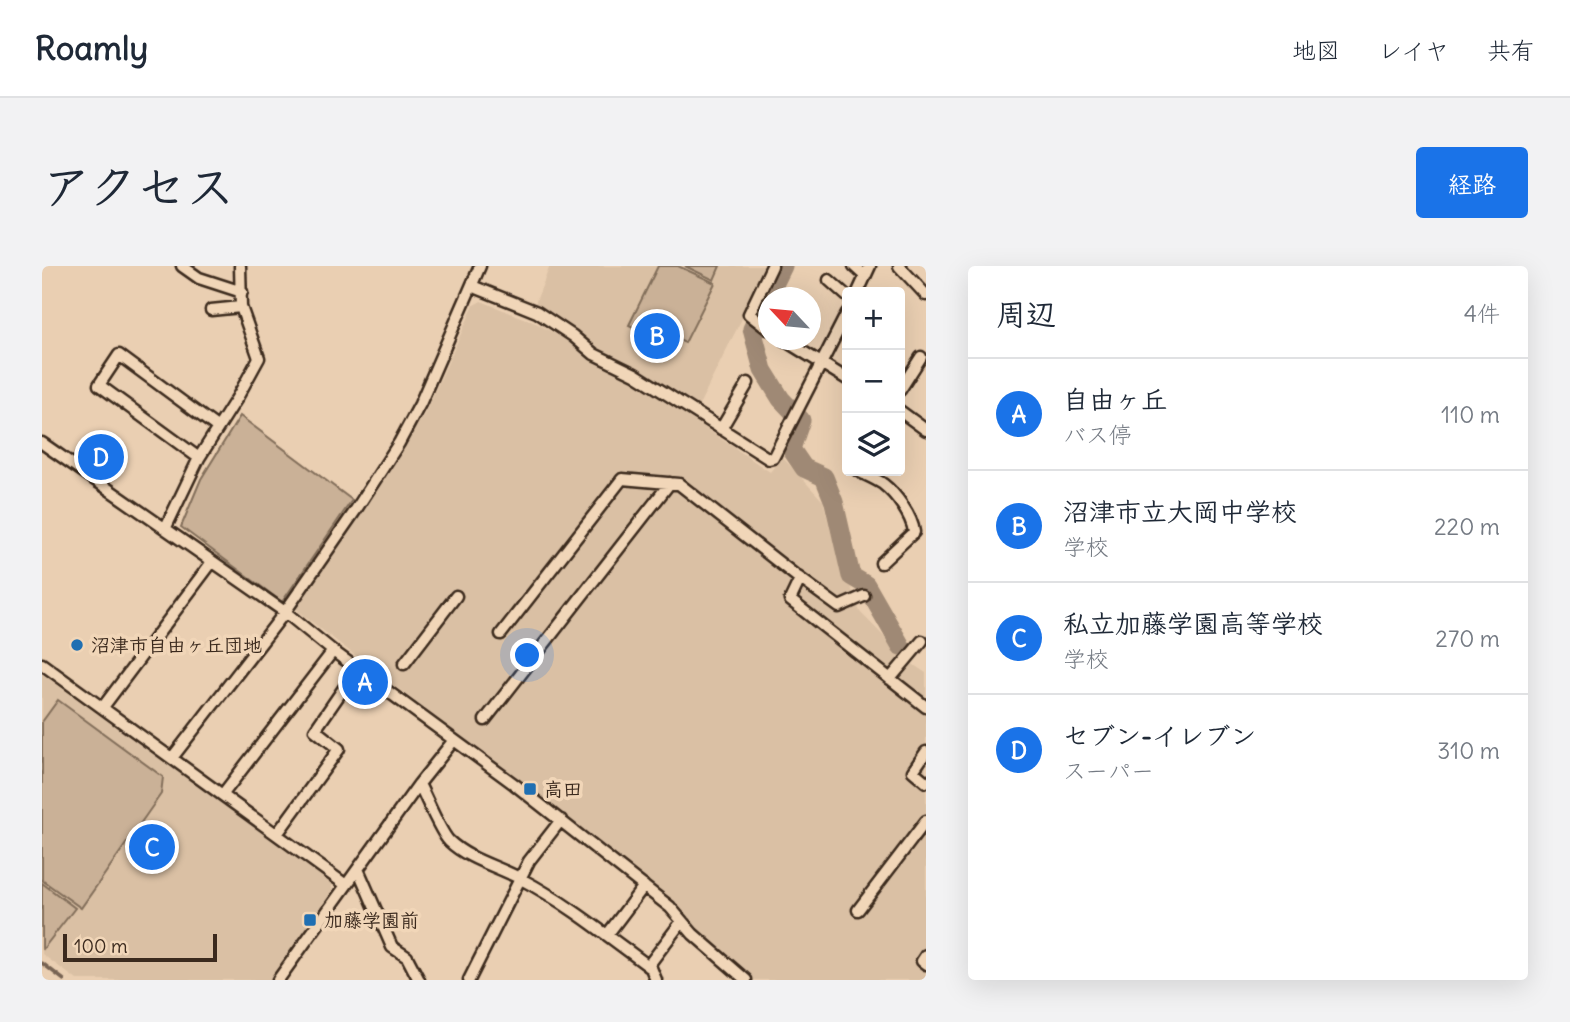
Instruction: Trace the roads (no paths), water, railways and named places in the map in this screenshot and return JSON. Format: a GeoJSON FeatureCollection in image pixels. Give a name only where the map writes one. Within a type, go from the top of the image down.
{"type":"FeatureCollection","features":[{"type":"Feature","properties":{"kind":"street"},"geometry":{"type":"LineString","coordinates":[[182,266],[200,278],[242,292]]}},
{"type":"Feature","properties":{"kind":"street"},"geometry":{"type":"LineString","coordinates":[[166,527],[199,458],[260,358],[241,307],[240,266]]}},
{"type":"Feature","properties":{"kind":"street"},"geometry":{"type":"LineString","coordinates":[[172,758],[285,612],[355,512],[399,443],[420,404],[480,266]]}},
{"type":"Feature","properties":{"kind":"street"},"geometry":{"type":"LineString","coordinates":[[762,287],[772,266]]}},
{"type":"Feature","properties":{"kind":"street"},"geometry":{"type":"LineString","coordinates":[[853,266],[867,271]]}},
{"type":"Feature","properties":{"kind":"street"},"geometry":{"type":"LineString","coordinates":[[899,266],[926,295]]}},
{"type":"Feature","properties":{"kind":"street"},"geometry":{"type":"LineString","coordinates":[[830,281],[842,292]]}},
{"type":"Feature","properties":{"kind":"street"},"geometry":{"type":"LineString","coordinates":[[472,286],[537,312],[594,354],[635,374],[769,459],[773,458],[794,419],[842,323]]}},
{"type":"Feature","properties":{"kind":"street"},"geometry":{"type":"LineString","coordinates":[[758,295],[749,314],[758,322]]}},
{"type":"Feature","properties":{"kind":"street"},"geometry":{"type":"LineString","coordinates":[[211,310],[241,307]]}},
{"type":"Feature","properties":{"kind":"street"},"geometry":{"type":"LineString","coordinates":[[800,350],[842,376]]}},
{"type":"Feature","properties":{"kind":"street"},"geometry":{"type":"LineString","coordinates":[[199,458],[99,385],[119,355],[218,428]]}},
{"type":"Feature","properties":{"kind":"street"},"geometry":{"type":"LineString","coordinates":[[905,382],[921,357]]}},
{"type":"Feature","properties":{"kind":"street"},"geometry":{"type":"LineString","coordinates":[[721,429],[748,383]]}},
{"type":"Feature","properties":{"kind":"street"},"geometry":{"type":"LineString","coordinates":[[903,413],[926,428]]}},
{"type":"Feature","properties":{"kind":"street"},"geometry":{"type":"LineString","coordinates":[[42,443],[285,612],[333,651],[561,820],[670,907],[693,934],[746,980]]}},
{"type":"Feature","properties":{"kind":"street"},"geometry":{"type":"LineString","coordinates":[[868,476],[883,484],[913,524],[914,532],[881,564]]}},
{"type":"Feature","properties":{"kind":"street"},"geometry":{"type":"LineString","coordinates":[[501,634],[622,480],[679,484],[839,607],[864,596]]}},
{"type":"Feature","properties":{"kind":"street"},"geometry":{"type":"LineString","coordinates":[[485,720],[670,483]]}},
{"type":"Feature","properties":{"kind":"street"},"geometry":{"type":"LineString","coordinates":[[103,707],[212,562]]}},
{"type":"Feature","properties":{"kind":"street"},"geometry":{"type":"LineString","coordinates":[[798,577],[800,579],[790,600],[926,707]]}},
{"type":"Feature","properties":{"kind":"street"},"geometry":{"type":"LineString","coordinates":[[404,664],[456,596]]}},
{"type":"Feature","properties":{"kind":"street"},"geometry":{"type":"LineString","coordinates":[[890,679],[922,641]]}},
{"type":"Feature","properties":{"kind":"street"},"geometry":{"type":"LineString","coordinates":[[223,794],[333,651]]}},
{"type":"Feature","properties":{"kind":"street"},"geometry":{"type":"LineString","coordinates":[[42,664],[346,885]]}},
{"type":"Feature","properties":{"kind":"street"},"geometry":{"type":"LineString","coordinates":[[277,834],[339,749],[315,730],[357,669]]}},
{"type":"Feature","properties":{"kind":"street"},"geometry":{"type":"LineString","coordinates":[[278,980],[419,784],[454,740]]}},
{"type":"Feature","properties":{"kind":"street"},"geometry":{"type":"LineString","coordinates":[[926,752],[913,771],[926,782]]}},
{"type":"Feature","properties":{"kind":"street"},"geometry":{"type":"LineString","coordinates":[[419,784],[448,840],[488,865],[520,878],[570,908],[648,966],[656,980]]}},
{"type":"Feature","properties":{"kind":"street"},"geometry":{"type":"LineString","coordinates":[[469,980],[529,862],[561,820]]}},
{"type":"Feature","properties":{"kind":"street"},"geometry":{"type":"LineString","coordinates":[[858,910],[926,821]]}},
{"type":"Feature","properties":{"kind":"street"},"geometry":{"type":"LineString","coordinates":[[358,869],[392,947],[407,957],[419,980]]}},
{"type":"Feature","properties":{"kind":"street"},"geometry":{"type":"LineString","coordinates":[[607,935],[644,886]]}},
{"type":"Feature","properties":{"kind":"street"},"geometry":{"type":"LineString","coordinates":[[648,966],[682,921]]}},
{"type":"Feature","properties":{"kind":"street"},"geometry":{"type":"LineString","coordinates":[[926,956],[922,961],[926,964]]}},
{"type":"Feature","properties":{"kind":"waterway"},"geometry":{"type":"LineString","coordinates":[[783,266],[752,329],[763,370],[781,399],[801,420],[791,449],[804,468],[824,477],[834,502],[851,576],[866,585],[901,646]]}},
{"type":"Feature","properties":{"kind":"waterway"},"geometry":{"type":"LineString","coordinates":[[42,963],[64,980]]}},
{"type":"Feature","properties":{"kind":"place","name":"沼津市立大岡中学校"},"geometry":{"type":"Point","coordinates":[657,336]}},
{"type":"Feature","properties":{"kind":"place","name":"セブン-イレブン"},"geometry":{"type":"Point","coordinates":[101,457]}},
{"type":"Feature","properties":{"kind":"place","name":"沼津市自由ヶ丘団地"},"geometry":{"type":"Point","coordinates":[77,645]}},
{"type":"Feature","properties":{"kind":"place","name":"自由ヶ丘"},"geometry":{"type":"Point","coordinates":[365,682]}},
{"type":"Feature","properties":{"kind":"place","name":"高田"},"geometry":{"type":"Point","coordinates":[530,789]}},
{"type":"Feature","properties":{"kind":"place","name":"私立加藤学園高等学校"},"geometry":{"type":"Point","coordinates":[152,847]}},
{"type":"Feature","properties":{"kind":"place","name":"加藤学園前"},"geometry":{"type":"Point","coordinates":[310,920]}}]}
